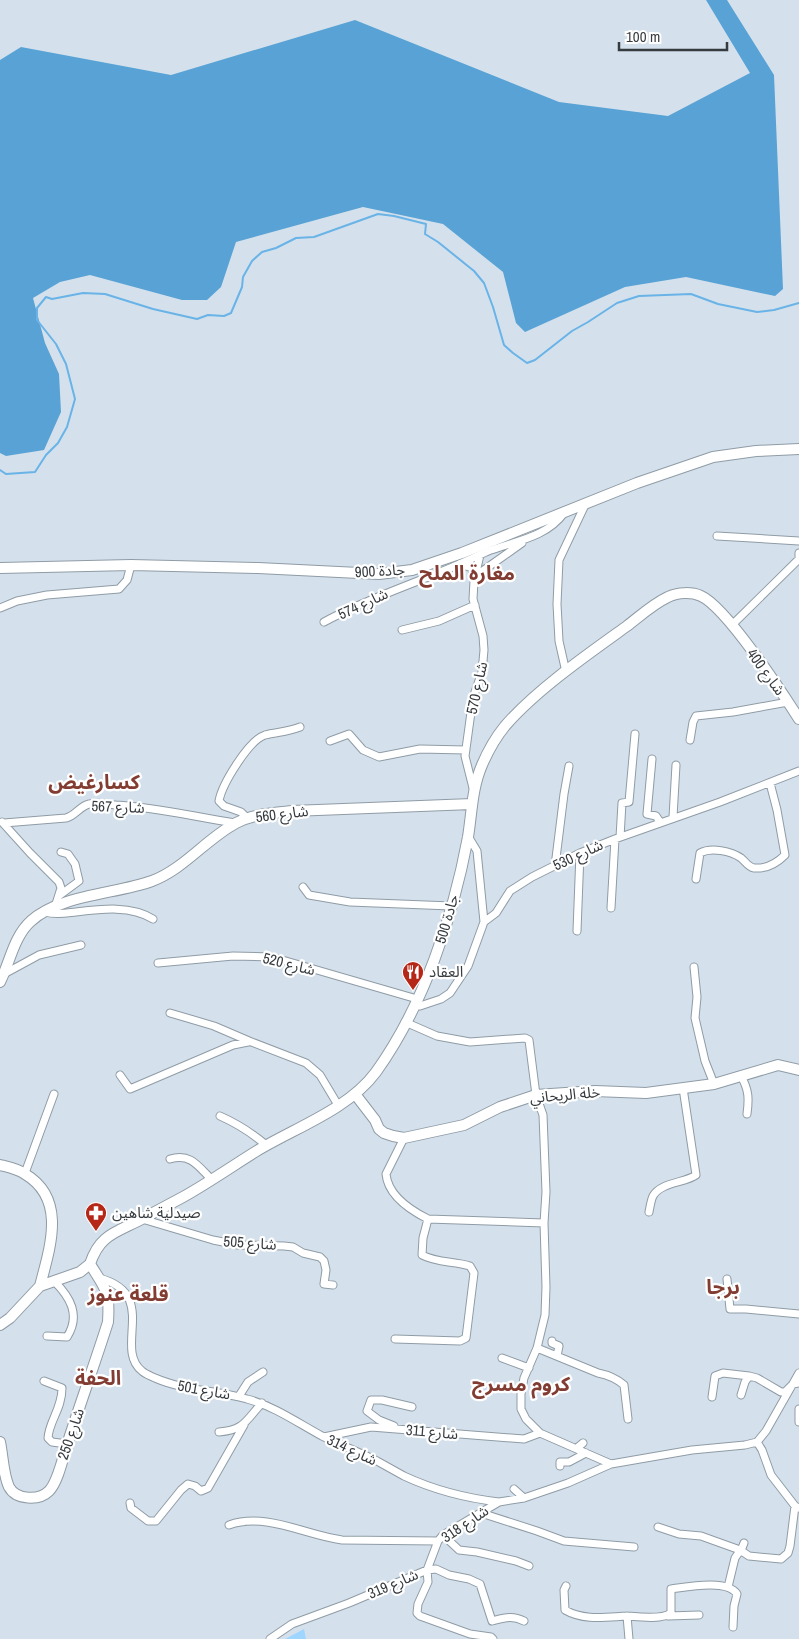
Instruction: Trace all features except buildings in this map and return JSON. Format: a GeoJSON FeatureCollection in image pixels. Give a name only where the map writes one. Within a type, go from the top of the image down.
{"type":"FeatureCollection","features":[{"type":"Feature","properties":{"kind":"main road","name":"جادة 900"},"geometry":{"type":"LineString","coordinates":[[0,568],[131,566],[394,573],[412,570],[462,553],[637,484],[713,457],[756,451],[799,449]]}},
{"type":"Feature","properties":{"kind":"main road","name":"جادة 500"},"geometry":{"type":"LineString","coordinates":[[90,1264],[93,1254],[107,1236],[212,1180],[266,1145],[338,1105],[356,1094],[374,1075],[388,1055],[416,1002],[442,939],[468,836],[474,791],[482,765],[505,726],[566,672],[656,603],[674,594],[682,593],[702,596],[718,608],[732,625]]}},
{"type":"Feature","properties":{"kind":"main road","name":"شارع 400"},"geometry":{"type":"LineString","coordinates":[[732,625],[799,719]]}},
{"type":"Feature","properties":{"kind":"main road","name":"شارع 560"},"geometry":{"type":"LineString","coordinates":[[2,978],[18,939],[31,920],[55,907],[75,900],[153,880],[182,864],[236,823],[247,818],[292,811],[472,804]]}},
{"type":"Feature","properties":{"kind":"main road","name":"خلة الريحاني"},"geometry":{"type":"LineString","coordinates":[[356,1094],[375,1120],[378,1129],[384,1133],[404,1138],[464,1125],[500,1107],[536,1095],[595,1091],[638,1093],[714,1084],[770,1066],[778,1065],[799,1070]]}},
{"type":"Feature","properties":{"kind":"main road"},"geometry":{"type":"LineString","coordinates":[[0,1165],[25,1173],[42,1187],[51,1206],[52,1234],[40,1286]]}},
{"type":"Feature","properties":{"kind":"main road"},"geometry":{"type":"LineString","coordinates":[[0,1324],[10,1318],[40,1286],[80,1272],[90,1264]]}},
{"type":"Feature","properties":{"kind":"main road","name":"شارع 250"},"geometry":{"type":"LineString","coordinates":[[0,1442],[10,1488],[16,1494],[26,1498],[40,1497],[49,1491],[60,1466],[108,1322],[109,1301],[106,1287],[90,1264]]}},
{"type":"Feature","properties":{"kind":"street"},"geometry":{"type":"LineString","coordinates":[[566,672],[559,641],[559,560],[585,505]]}},
{"type":"Feature","properties":{"kind":"street","name":"شارع 574"},"geometry":{"type":"LineString","coordinates":[[324,622],[376,596],[511,543],[542,533],[557,523],[564,514]]}},
{"type":"Feature","properties":{"kind":"street"},"geometry":{"type":"LineString","coordinates":[[717,536],[799,541]]}},
{"type":"Feature","properties":{"kind":"street"},"geometry":{"type":"LineString","coordinates":[[474,581],[481,572],[510,549],[530,538]]}},
{"type":"Feature","properties":{"kind":"street"},"geometry":{"type":"LineString","coordinates":[[732,625],[799,559],[799,553]]}},
{"type":"Feature","properties":{"kind":"street","name":"شارع 570"},"geometry":{"type":"LineString","coordinates":[[474,791],[465,756],[475,692],[482,672],[484,650],[483,636],[474,605],[473,591],[480,555]]}},
{"type":"Feature","properties":{"kind":"street"},"geometry":{"type":"LineString","coordinates":[[460,564],[472,568],[474,581]]}},
{"type":"Feature","properties":{"kind":"street"},"geometry":{"type":"LineString","coordinates":[[0,608],[17,601],[47,595],[119,589],[126,580],[131,566]]}},
{"type":"Feature","properties":{"kind":"street"},"geometry":{"type":"LineString","coordinates":[[402,630],[439,622],[474,605]]}},
{"type":"Feature","properties":{"kind":"street"},"geometry":{"type":"LineString","coordinates":[[690,740],[696,716],[733,712],[788,702]]}},
{"type":"Feature","properties":{"kind":"street"},"geometry":{"type":"LineString","coordinates":[[247,818],[241,812],[224,806],[219,801],[220,794],[233,769],[250,747],[264,735],[282,733],[300,727]]}},
{"type":"Feature","properties":{"kind":"street"},"geometry":{"type":"LineString","coordinates":[[330,741],[349,734],[363,750],[379,757],[420,749],[466,750]]}},
{"type":"Feature","properties":{"kind":"street"},"geometry":{"type":"LineString","coordinates":[[610,908],[622,803],[629,802],[635,734]]}},
{"type":"Feature","properties":{"kind":"street"},"geometry":{"type":"LineString","coordinates":[[652,759],[647,814],[656,816],[660,822]]}},
{"type":"Feature","properties":{"kind":"street"},"geometry":{"type":"LineString","coordinates":[[673,817],[676,765]]}},
{"type":"Feature","properties":{"kind":"street"},"geometry":{"type":"LineString","coordinates":[[555,866],[564,794],[570,766]]}},
{"type":"Feature","properties":{"kind":"street","name":"شارع 530"},"geometry":{"type":"LineString","coordinates":[[416,1002],[420,1006],[441,999],[450,993],[468,966],[484,922],[496,912],[510,891],[580,853],[799,771]]}},
{"type":"Feature","properties":{"kind":"street"},"geometry":{"type":"LineString","coordinates":[[696,878],[700,853],[705,851],[724,852],[741,858],[748,866],[754,868],[772,865],[785,855],[770,783]]}},
{"type":"Feature","properties":{"kind":"street","name":"شارع 567"},"geometry":{"type":"LineString","coordinates":[[2,822],[66,818],[75,815],[85,805],[95,803],[156,808],[178,814],[236,823]]}},
{"type":"Feature","properties":{"kind":"street"},"geometry":{"type":"LineString","coordinates":[[2,822],[59,882],[61,888],[60,895],[55,907]]}},
{"type":"Feature","properties":{"kind":"street"},"geometry":{"type":"LineString","coordinates":[[468,836],[477,851],[484,922]]}},
{"type":"Feature","properties":{"kind":"street"},"geometry":{"type":"LineString","coordinates":[[60,895],[79,881],[75,864],[68,854],[61,852]]}},
{"type":"Feature","properties":{"kind":"street"},"geometry":{"type":"LineString","coordinates":[[576,931],[580,853]]}},
{"type":"Feature","properties":{"kind":"street"},"geometry":{"type":"LineString","coordinates":[[303,887],[309,895],[350,902],[451,906]]}},
{"type":"Feature","properties":{"kind":"street"},"geometry":{"type":"LineString","coordinates":[[45,912],[53,914],[123,910],[139,912],[153,919]]}},
{"type":"Feature","properties":{"kind":"street"},"geometry":{"type":"LineString","coordinates":[[2,978],[38,955],[81,945]]}},
{"type":"Feature","properties":{"kind":"street","name":"شارع 520"},"geometry":{"type":"LineString","coordinates":[[158,964],[233,956],[272,957],[416,1002]]}},
{"type":"Feature","properties":{"kind":"street"},"geometry":{"type":"LineString","coordinates":[[694,967],[697,997],[695,1018],[705,1061],[714,1084]]}},
{"type":"Feature","properties":{"kind":"street"},"geometry":{"type":"LineString","coordinates":[[170,1013],[214,1026],[249,1042],[306,1063],[320,1076],[338,1105]]}},
{"type":"Feature","properties":{"kind":"street"},"geometry":{"type":"LineString","coordinates":[[405,1022],[437,1036],[470,1042],[525,1038],[529,1040],[536,1095],[543,1116],[546,1192],[544,1223],[546,1287],[545,1315],[538,1348],[524,1378],[521,1409],[531,1426],[540,1433],[611,1464]]}},
{"type":"Feature","properties":{"kind":"street"},"geometry":{"type":"LineString","coordinates":[[120,1075],[130,1089],[233,1045],[249,1042]]}},
{"type":"Feature","properties":{"kind":"street"},"geometry":{"type":"LineString","coordinates":[[742,1076],[750,1097],[747,1114]]}},
{"type":"Feature","properties":{"kind":"street"},"geometry":{"type":"LineString","coordinates":[[649,1212],[653,1196],[658,1191],[674,1182],[688,1180],[696,1175],[683,1088]]}},
{"type":"Feature","properties":{"kind":"street"},"geometry":{"type":"LineString","coordinates":[[25,1173],[54,1094]]}},
{"type":"Feature","properties":{"kind":"street"},"geometry":{"type":"LineString","coordinates":[[220,1116],[235,1122],[266,1145]]}},
{"type":"Feature","properties":{"kind":"street"},"geometry":{"type":"LineString","coordinates":[[404,1138],[386,1174],[386,1179],[393,1193],[413,1211],[428,1219],[544,1223]]}},
{"type":"Feature","properties":{"kind":"street"},"geometry":{"type":"LineString","coordinates":[[170,1158],[180,1156],[189,1158],[212,1180]]}},
{"type":"Feature","properties":{"kind":"street","name":"شارع 505"},"geometry":{"type":"LineString","coordinates":[[142,1218],[213,1240],[238,1245],[284,1246],[320,1257],[324,1261],[326,1270],[324,1284],[333,1285]]}},
{"type":"Feature","properties":{"kind":"street"},"geometry":{"type":"LineString","coordinates":[[395,1339],[460,1341],[466,1338],[474,1273],[470,1266],[432,1260],[422,1255],[423,1238],[428,1219]]}},
{"type":"Feature","properties":{"kind":"street","name":"شارع 501"},"geometry":{"type":"LineString","coordinates":[[98,1278],[114,1284],[127,1295],[133,1314],[132,1353],[135,1364],[143,1372],[170,1385],[181,1388],[240,1396],[262,1403]]}},
{"type":"Feature","properties":{"kind":"street"},"geometry":{"type":"LineString","coordinates":[[727,1279],[730,1309],[799,1314]]}},
{"type":"Feature","properties":{"kind":"street"},"geometry":{"type":"LineString","coordinates":[[46,1336],[67,1337],[73,1328],[74,1312],[71,1303],[54,1281]]}},
{"type":"Feature","properties":{"kind":"street"},"geometry":{"type":"LineString","coordinates":[[552,1341],[552,1343],[559,1346],[557,1356]]}},
{"type":"Feature","properties":{"kind":"street"},"geometry":{"type":"LineString","coordinates":[[538,1348],[598,1373],[606,1374],[624,1385],[628,1419]]}},
{"type":"Feature","properties":{"kind":"street"},"geometry":{"type":"LineString","coordinates":[[502,1358],[529,1368]]}},
{"type":"Feature","properties":{"kind":"street"},"geometry":{"type":"LineString","coordinates":[[240,1396],[248,1382],[263,1372]]}},
{"type":"Feature","properties":{"kind":"street"},"geometry":{"type":"LineString","coordinates":[[658,1527],[679,1534],[701,1536],[740,1550],[749,1556],[781,1559],[788,1553],[797,1507],[771,1475],[757,1442],[796,1384],[799,1372]]}},
{"type":"Feature","properties":{"kind":"street"},"geometry":{"type":"LineString","coordinates":[[712,1397],[715,1376],[723,1374],[757,1378],[780,1392],[785,1392],[796,1384]]}},
{"type":"Feature","properties":{"kind":"street"},"geometry":{"type":"LineString","coordinates":[[741,1395],[749,1376]]}},
{"type":"Feature","properties":{"kind":"street"},"geometry":{"type":"LineString","coordinates":[[44,1381],[62,1388],[62,1399],[48,1432],[48,1438],[52,1442],[67,1444]]}},
{"type":"Feature","properties":{"kind":"street"},"geometry":{"type":"LineString","coordinates":[[402,1429],[373,1416],[367,1411],[369,1404],[371,1400],[382,1400],[412,1406]]}},
{"type":"Feature","properties":{"kind":"street"},"geometry":{"type":"LineString","coordinates":[[130,1503],[131,1508],[148,1521],[156,1521],[188,1484],[195,1486],[201,1491],[208,1488],[244,1425],[262,1403]]}},
{"type":"Feature","properties":{"kind":"street","name":"شارع 314"},"geometry":{"type":"LineString","coordinates":[[262,1403],[324,1437],[424,1485],[454,1495],[499,1502]]}},
{"type":"Feature","properties":{"kind":"street"},"geometry":{"type":"LineString","coordinates":[[799,1409],[799,1422]]}},
{"type":"Feature","properties":{"kind":"street"},"geometry":{"type":"LineString","coordinates":[[219,1432],[233,1431],[244,1425]]}},
{"type":"Feature","properties":{"kind":"street","name":"شارع 311"},"geometry":{"type":"LineString","coordinates":[[324,1437],[371,1427],[524,1439],[540,1433]]}},
{"type":"Feature","properties":{"kind":"street","name":"شارع 318"},"geometry":{"type":"LineString","coordinates":[[493,1639],[491,1637],[470,1634],[420,1616],[417,1613],[417,1608],[428,1582],[427,1570],[438,1541],[444,1535],[499,1502],[524,1498],[568,1483],[611,1464],[692,1450],[757,1442]]}},
{"type":"Feature","properties":{"kind":"street"},"geometry":{"type":"LineString","coordinates":[[560,1466],[560,1462],[569,1462],[586,1453]]}},
{"type":"Feature","properties":{"kind":"street"},"geometry":{"type":"LineString","coordinates":[[514,1489],[524,1498]]}},
{"type":"Feature","properties":{"kind":"street"},"geometry":{"type":"LineString","coordinates":[[481,1513],[564,1541],[634,1547]]}},
{"type":"Feature","properties":{"kind":"street"},"geometry":{"type":"LineString","coordinates":[[229,1525],[237,1522],[268,1523],[342,1540],[438,1541]]}},
{"type":"Feature","properties":{"kind":"street"},"geometry":{"type":"LineString","coordinates":[[444,1535],[459,1550],[516,1561],[528,1566]]}},
{"type":"Feature","properties":{"kind":"street"},"geometry":{"type":"LineString","coordinates":[[728,1587],[735,1558],[744,1543]]}},
{"type":"Feature","properties":{"kind":"street","name":"شارع 319"},"geometry":{"type":"LineString","coordinates":[[270,1639],[292,1624],[349,1603],[427,1570],[436,1569],[480,1584],[492,1621],[509,1616],[524,1621]]}},
{"type":"Feature","properties":{"kind":"street"},"geometry":{"type":"LineString","coordinates":[[566,1586],[564,1590],[565,1610],[586,1617],[699,1615]]}},
{"type":"Feature","properties":{"kind":"street"},"geometry":{"type":"LineString","coordinates":[[668,1616],[671,1613],[671,1588],[697,1586],[728,1587],[737,1594],[734,1606],[733,1627]]}},
{"type":"Feature","properties":{"kind":"street"},"geometry":{"type":"LineString","coordinates":[[627,1616],[629,1639]]}},
{"type":"Feature","properties":{"kind":"shaded area"},"geometry":{"type":"Polygon","coordinates":[[[706,0],[727,0],[774,75],[783,289],[775,296],[686,277],[625,287],[525,332],[516,323],[503,272],[443,224],[363,207],[236,242],[221,287],[207,300],[182,300],[90,275],[60,282],[33,298],[45,343],[59,374],[61,412],[44,450],[6,456],[0,453],[0,60],[21,47],[171,75],[355,20],[559,102],[668,116],[750,73],[706,0]]]}},
{"type":"Feature","properties":{"kind":"shaded area"},"geometry":{"type":"Polygon","coordinates":[[[304,1629],[306,1639],[285,1639],[304,1629]]]}},
{"type":"Feature","properties":{"kind":"waterway"},"geometry":{"type":"LineString","coordinates":[[0,470],[6,474],[35,472],[46,455],[58,443],[67,427],[75,399],[66,364],[56,344],[37,320],[37,308],[46,297],[52,299],[83,293],[105,294],[153,309],[197,319],[208,315],[224,316],[231,313],[242,287],[243,277],[252,261],[262,252],[276,248],[296,238],[314,237],[378,214],[426,224],[425,234],[474,271],[484,283],[504,345],[527,363],[535,360],[572,331],[617,303],[639,296],[691,294],[718,304],[757,312],[774,310],[799,303]]}},
{"type":"Feature","properties":{"kind":"place","name":"العقاد"},"geometry":{"type":"Point","coordinates":[413,991]}},
{"type":"Feature","properties":{"kind":"place","name":"صيدلية شاهين"},"geometry":{"type":"Point","coordinates":[96,1232]}},
{"type":"Feature","properties":{"kind":"district","name":"مغارة الملح"},"geometry":{"type":"Point","coordinates":[467,573]}},
{"type":"Feature","properties":{"kind":"district","name":"كسارغيض"},"geometry":{"type":"Point","coordinates":[94,782]}},
{"type":"Feature","properties":{"kind":"district","name":"برجا"},"geometry":{"type":"Point","coordinates":[723,1287]}},
{"type":"Feature","properties":{"kind":"district","name":"قلعة عنوز"},"geometry":{"type":"Point","coordinates":[128,1294]}},
{"type":"Feature","properties":{"kind":"district","name":"الحفة"},"geometry":{"type":"Point","coordinates":[98,1378]}},
{"type":"Feature","properties":{"kind":"district","name":"كروم مسرج"},"geometry":{"type":"Point","coordinates":[521,1384]}}]}
